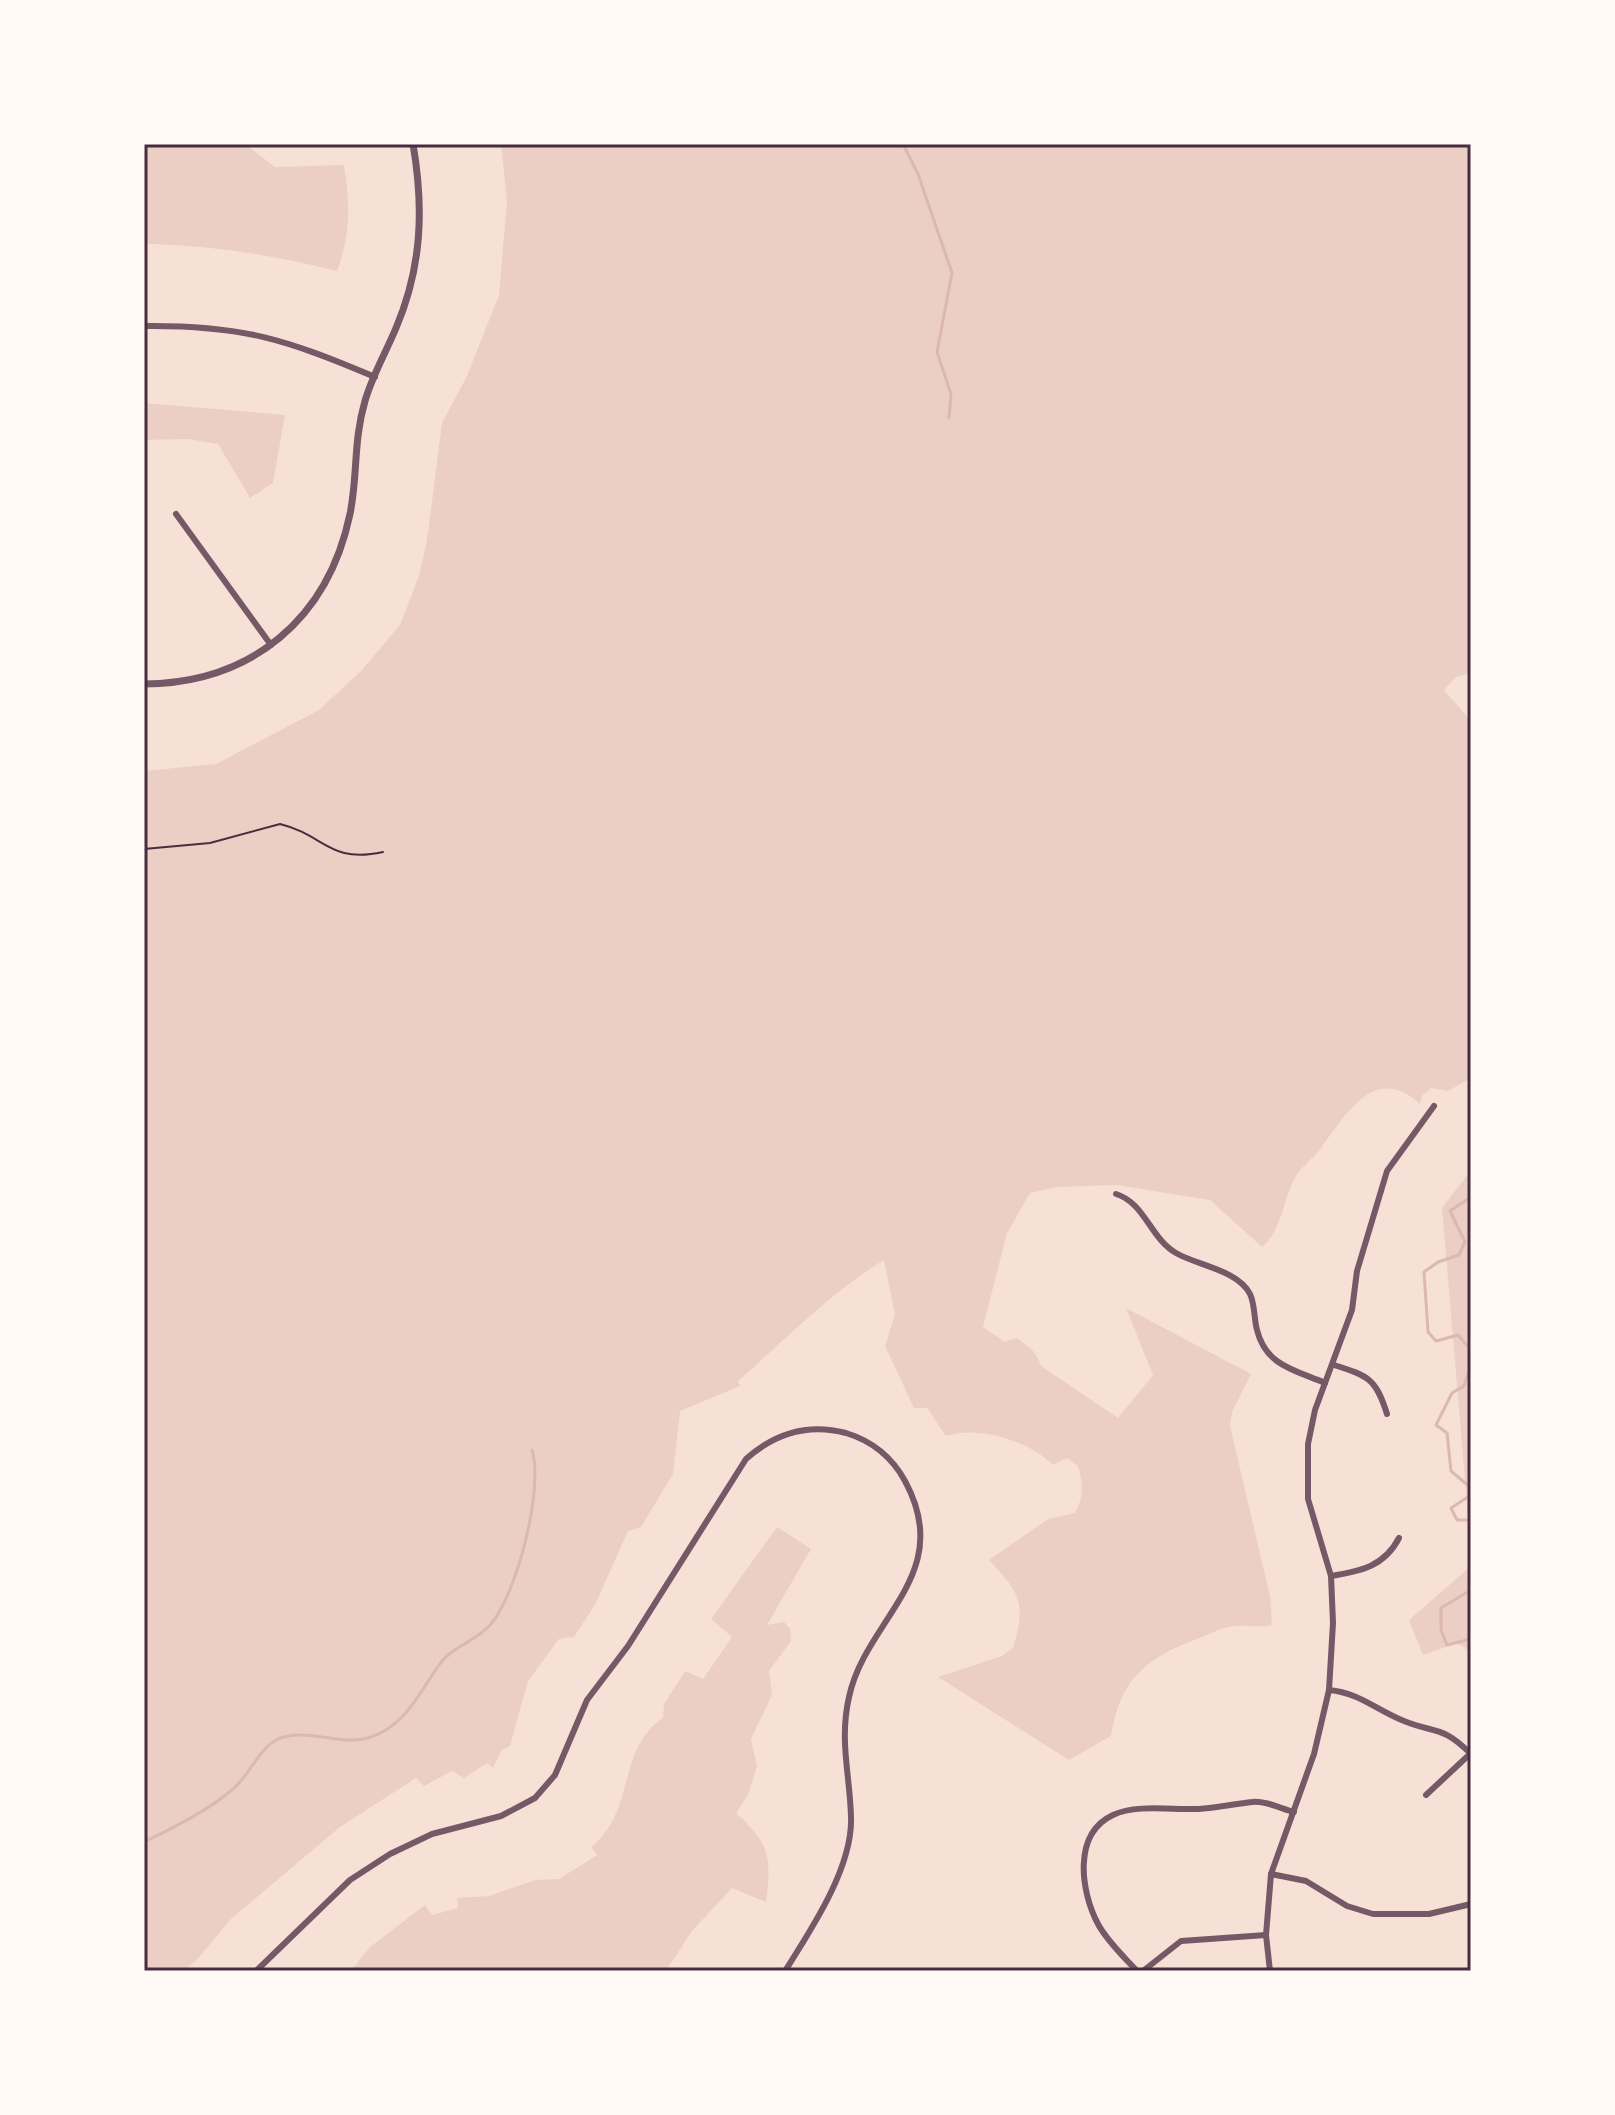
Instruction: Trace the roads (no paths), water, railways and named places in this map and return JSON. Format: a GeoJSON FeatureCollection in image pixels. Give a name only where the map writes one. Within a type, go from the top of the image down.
{"type":"FeatureCollection","features":[{"type":"Feature","properties":{"kind":"street"},"geometry":{"type":"LineString","coordinates":[[144,684],[216,673],[271,645],[305,615],[334,566],[350,512],[357,427],[406,303],[420,244],[422,215],[413,144]]}},
{"type":"Feature","properties":{"kind":"street"},"geometry":{"type":"LineString","coordinates":[[144,326],[201,325],[262,334],[375,377]]}},
{"type":"Feature","properties":{"kind":"street"},"geometry":{"type":"LineString","coordinates":[[176,514],[271,645]]}},
{"type":"Feature","properties":{"kind":"street"},"geometry":{"type":"LineString","coordinates":[[1270,1971],[1266,1935],[1271,1874],[1314,1754],[1329,1690],[1333,1623],[1331,1576],[1308,1499],[1306,1477],[1315,1410],[1352,1310],[1357,1271],[1387,1171],[1434,1106]]}},
{"type":"Feature","properties":{"kind":"street"},"geometry":{"type":"LineString","coordinates":[[1116,1194],[1134,1203],[1157,1237],[1174,1252],[1227,1276],[1250,1294],[1263,1351],[1275,1361],[1325,1383]]}},
{"type":"Feature","properties":{"kind":"street"},"geometry":{"type":"LineString","coordinates":[[1334,1365],[1372,1380],[1387,1414]]}},
{"type":"Feature","properties":{"kind":"street"},"geometry":{"type":"LineString","coordinates":[[256,1971],[340,1889],[390,1854],[432,1834],[501,1816],[535,1798],[555,1775],[587,1700],[628,1646],[746,1459],[774,1438],[804,1430],[834,1430],[859,1437],[893,1461],[911,1492],[917,1511],[919,1551],[909,1589],[873,1642],[849,1693],[844,1765],[851,1819],[841,1873],[785,1971]]}},
{"type":"Feature","properties":{"kind":"street"},"geometry":{"type":"LineString","coordinates":[[1331,1576],[1363,1570],[1383,1561],[1399,1538]]}},
{"type":"Feature","properties":{"kind":"street"},"geometry":{"type":"LineString","coordinates":[[1329,1690],[1350,1692],[1407,1723],[1436,1728],[1456,1739],[1471,1753],[1426,1795]]}},
{"type":"Feature","properties":{"kind":"street"},"geometry":{"type":"LineString","coordinates":[[1266,1935],[1181,1941],[1140,1971],[1098,1925],[1088,1898],[1082,1862],[1086,1846],[1097,1827],[1110,1816],[1126,1810],[1208,1809],[1254,1801],[1294,1812]]}},
{"type":"Feature","properties":{"kind":"street"},"geometry":{"type":"LineString","coordinates":[[1271,1874],[1306,1881],[1347,1906],[1373,1914],[1429,1914],[1471,1904]]}},
{"type":"Feature","properties":{"kind":"waterway"},"geometry":{"type":"LineString","coordinates":[[903,144],[918,174],[952,273],[937,352],[951,394],[949,418]]}},
{"type":"Feature","properties":{"kind":"waterway"},"geometry":{"type":"LineString","coordinates":[[1471,1197],[1450,1211],[1465,1242],[1459,1255],[1438,1262],[1424,1272],[1428,1332],[1436,1341],[1458,1335],[1471,1350]]}},
{"type":"Feature","properties":{"kind":"waterway"},"geometry":{"type":"LineString","coordinates":[[1471,1365],[1464,1386],[1452,1393],[1436,1425],[1447,1433],[1451,1471],[1471,1488]]}},
{"type":"Feature","properties":{"kind":"waterway"},"geometry":{"type":"LineString","coordinates":[[144,1842],[223,1797],[239,1783],[265,1749],[278,1739],[300,1735],[357,1740],[381,1733],[401,1718],[444,1658],[485,1630],[501,1609],[526,1540],[534,1489],[532,1450]]}},
{"type":"Feature","properties":{"kind":"waterway"},"geometry":{"type":"LineString","coordinates":[[1471,1495],[1451,1508],[1457,1520],[1471,1520]]}},
{"type":"Feature","properties":{"kind":"waterway"},"geometry":{"type":"LineString","coordinates":[[1471,1590],[1441,1608],[1441,1630],[1447,1645],[1471,1639]]}}]}
